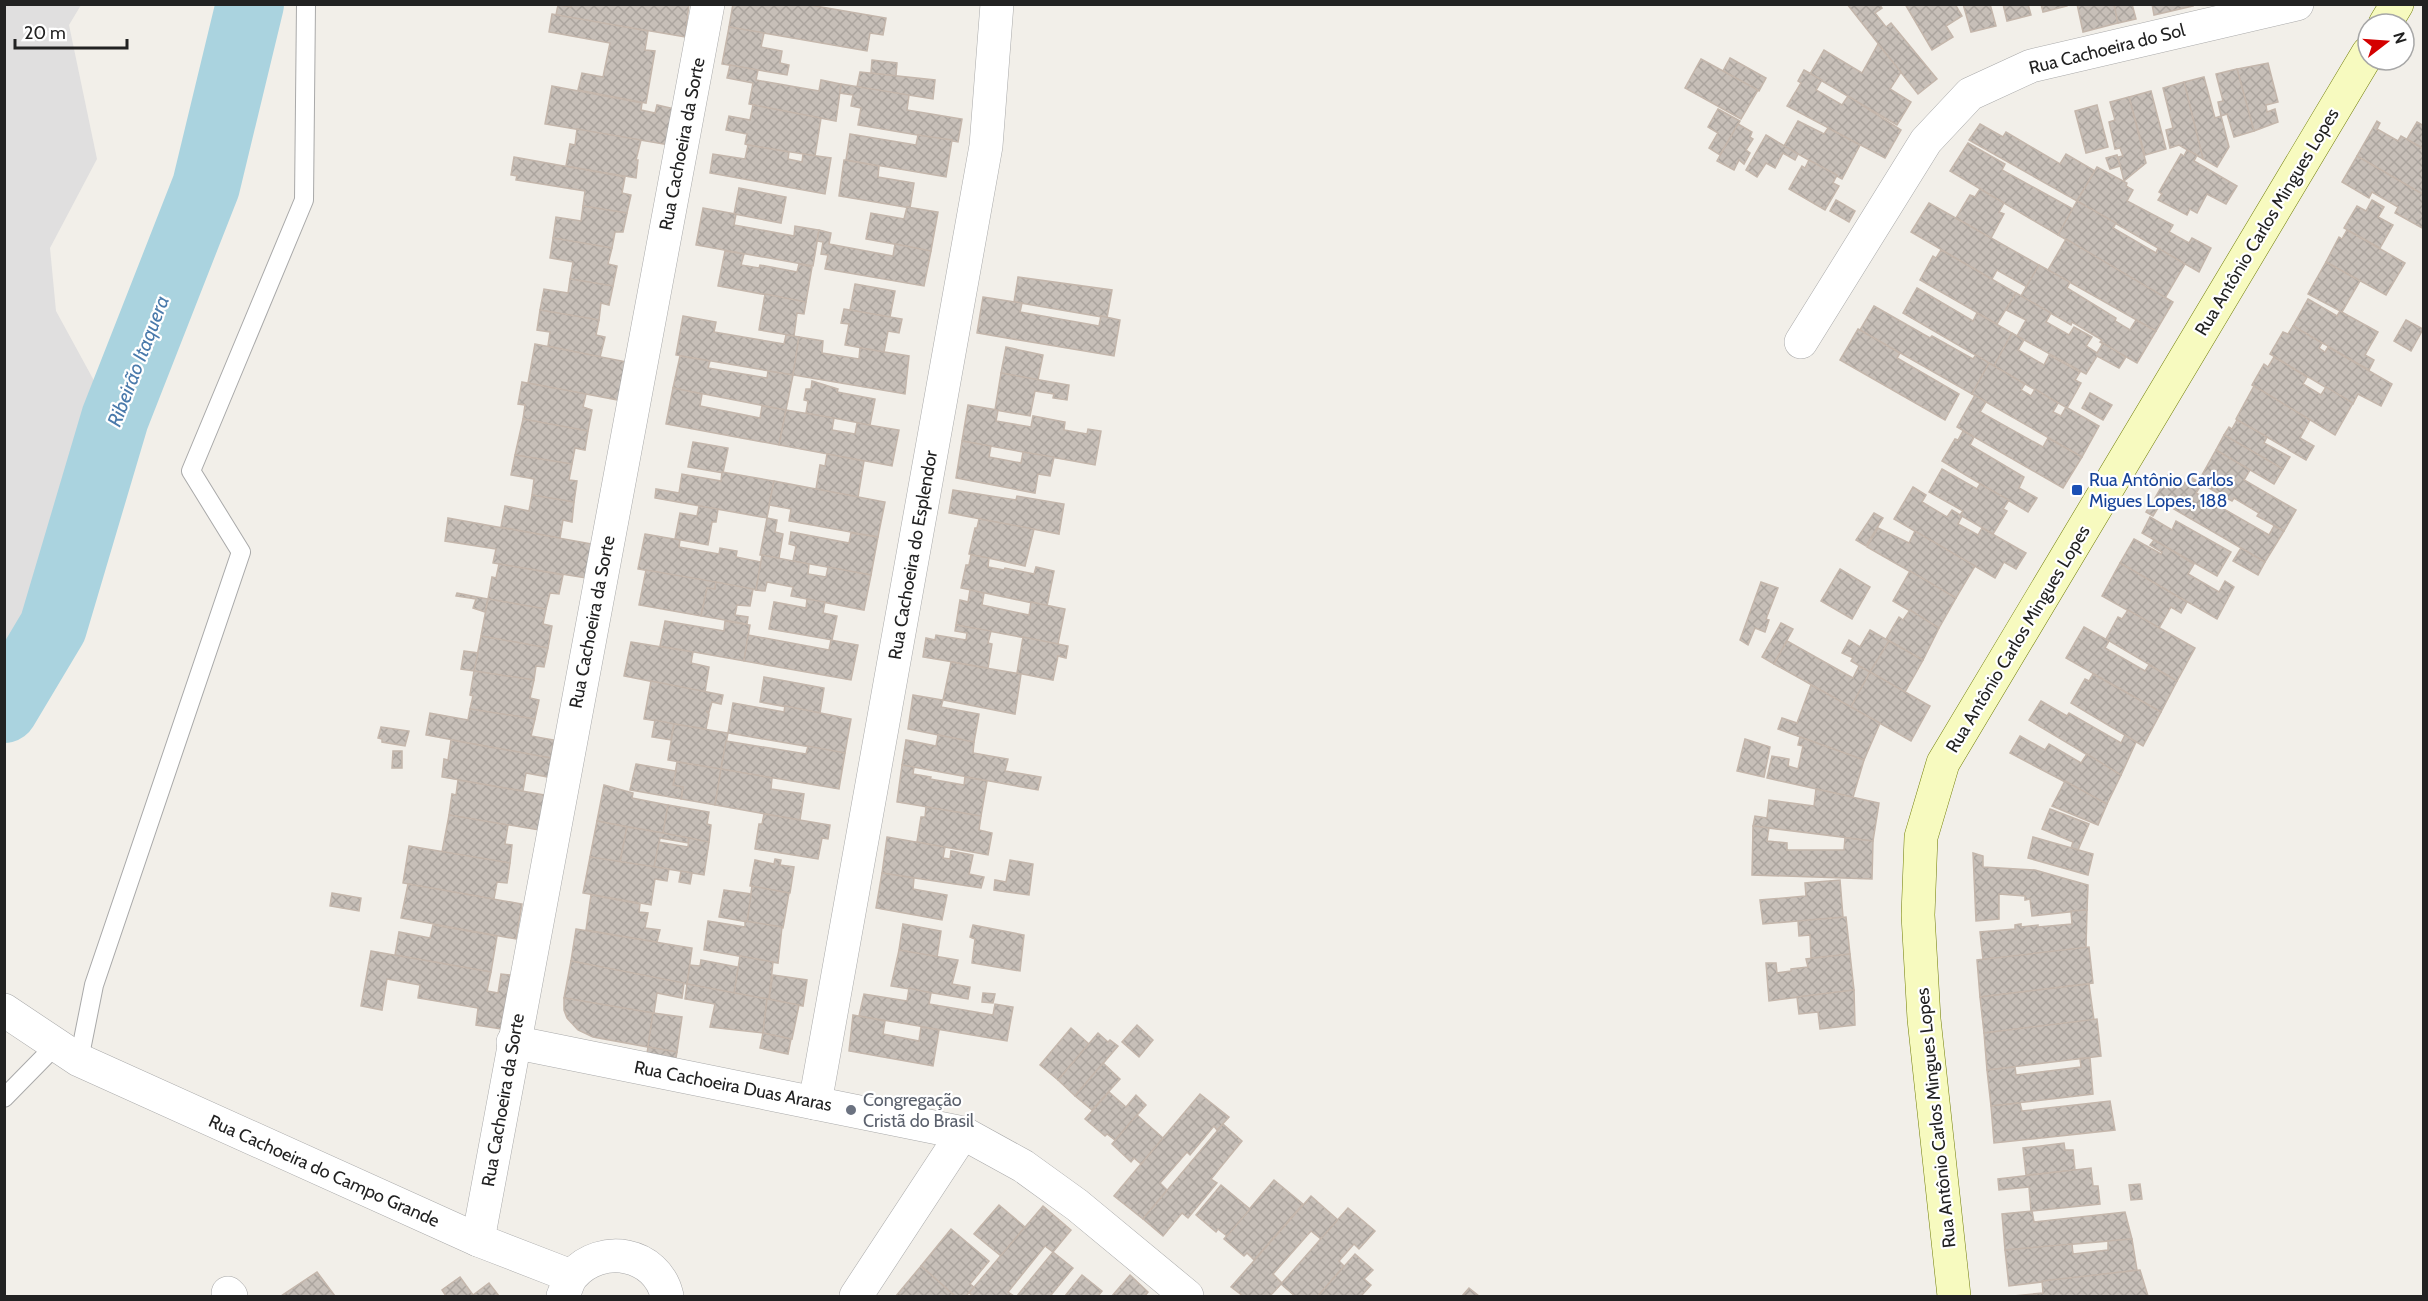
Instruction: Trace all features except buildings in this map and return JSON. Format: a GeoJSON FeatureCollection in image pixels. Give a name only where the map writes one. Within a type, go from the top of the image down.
{"type":"FeatureCollection","features":[{"type":"Feature","properties":{"kind":"street","name":"Rua Cachoeira da Sorte"},"geometry":{"type":"LineString","coordinates":[[477,1240],[708,4]]}},
{"type":"Feature","properties":{"kind":"street","name":"Rua Cachoeira do Esplendor"},"geometry":{"type":"LineString","coordinates":[[815,1103],[986,146],[997,4]]}},
{"type":"Feature","properties":{"kind":"street","name":"Rua Cachoeira do Sol"},"geometry":{"type":"LineString","coordinates":[[1802,342],[1926,141],[1970,94],[2031,66],[2296,4]]}},
{"type":"Feature","properties":{"kind":"street","name":"Rua Antônio Carlos Mingues Lopes"},"geometry":{"type":"LineString","coordinates":[[1954,1296],[1924,1019],[1918,915],[1921,837],[1943,763],[2356,72]]}},
{"type":"Feature","properties":{"kind":"street","name":"Rua Cachoeira do Campo Grande"},"geometry":{"type":"LineString","coordinates":[[4,1010],[68,1053],[477,1240],[567,1286]]}},
{"type":"Feature","properties":{"kind":"street","name":"Rua Cachoeira Duas Araras"},"geometry":{"type":"LineString","coordinates":[[513,1042],[963,1133],[1023,1166],[1068,1199],[1186,1296]]}},
{"type":"Feature","properties":{"kind":"street"},"geometry":{"type":"LineString","coordinates":[[856,1296],[963,1133]]}},
{"type":"Feature","properties":{"kind":"street"},"geometry":{"type":"LineString","coordinates":[[567,1286],[589,1261],[612,1254],[636,1258],[655,1272],[667,1296]]}},
{"type":"Feature","properties":{"kind":"lane"},"geometry":{"type":"LineString","coordinates":[[4,1098],[68,1053],[94,985],[241,552],[191,471],[304,200],[306,4]]}},
{"type":"Feature","properties":{"kind":"shaded area"},"geometry":{"type":"Polygon","coordinates":[[[5,4],[81,5],[69,25],[97,159],[50,248],[56,311],[134,454],[5,730],[5,4]]]}},
{"type":"Feature","properties":{"kind":"waterway","name":"Ribeirão Itaquera"},"geometry":{"type":"LineString","coordinates":[[4,709],[53,627],[115,418],[206,186],[250,4]]}},
{"type":"Feature","properties":{"kind":"place","name":"Rua Antônio Carlos Migues Lopes, 188"},"geometry":{"type":"Point","coordinates":[2077,490]}},
{"type":"Feature","properties":{"kind":"place","name":"Congregação Cristã do Brasil"},"geometry":{"type":"Point","coordinates":[851,1110]}}]}
